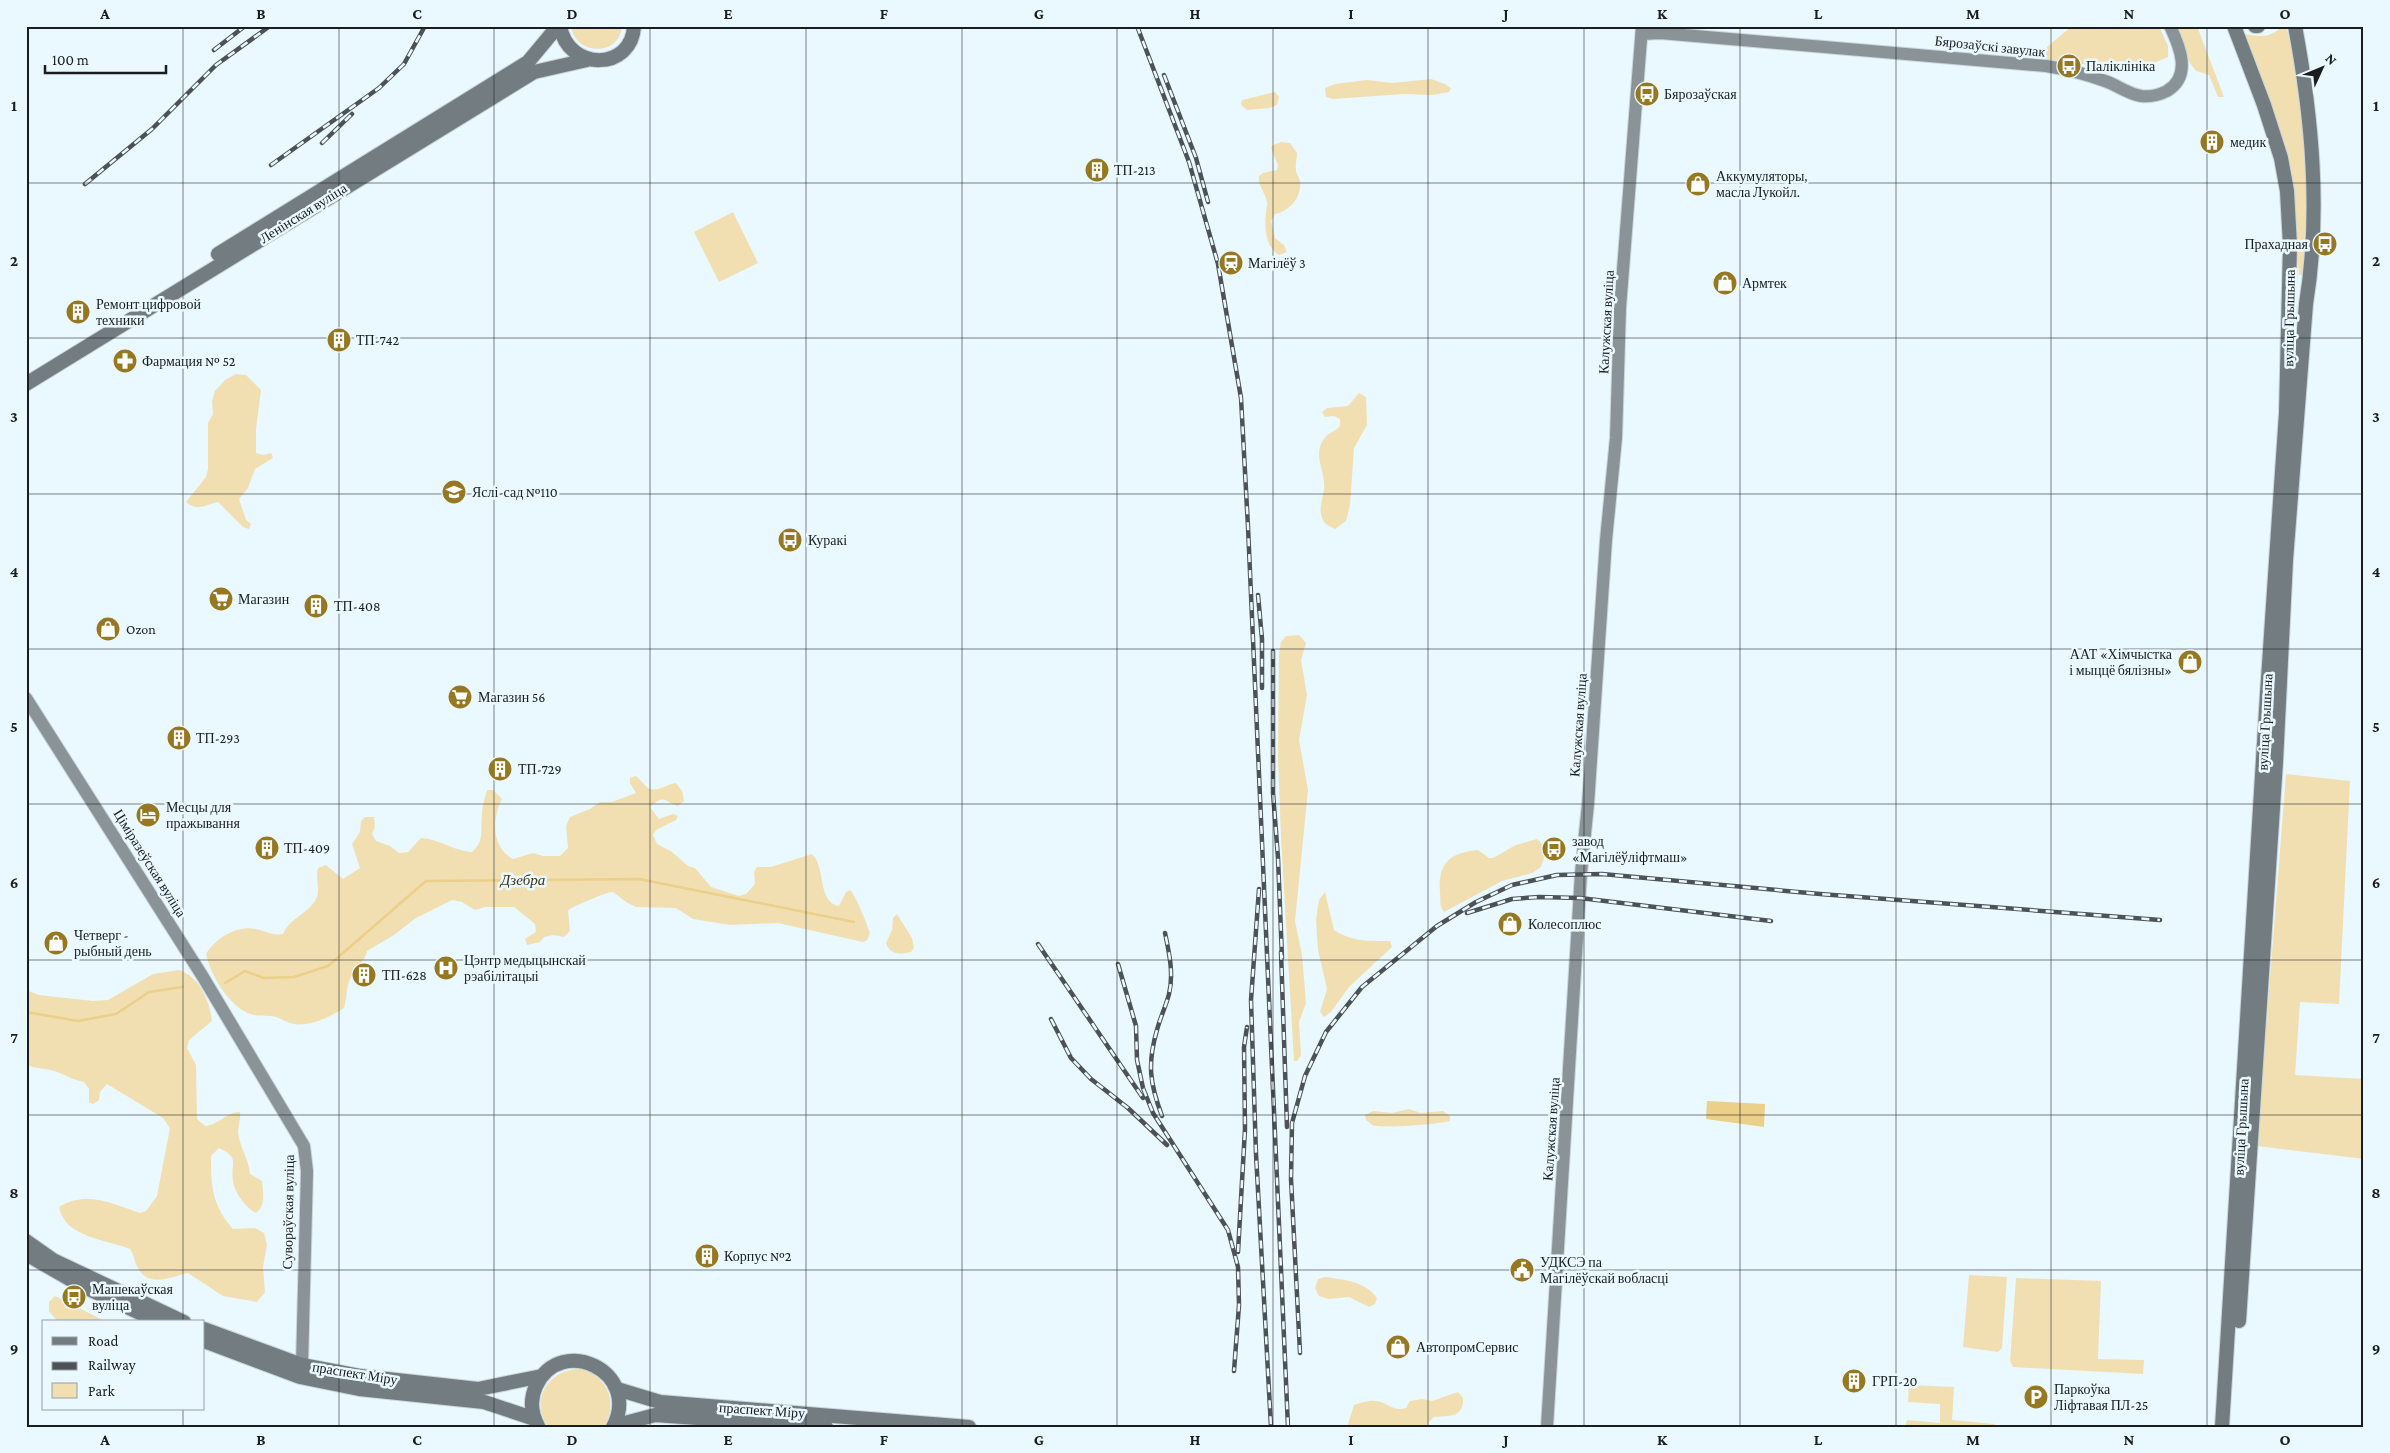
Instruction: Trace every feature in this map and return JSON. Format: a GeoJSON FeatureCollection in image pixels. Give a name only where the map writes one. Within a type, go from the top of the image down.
{"type":"FeatureCollection","features":[{"type":"Feature","properties":{"kind":"main road"},"geometry":{"type":"LineString","coordinates":[[559,26],[568,46],[576,55],[587,60]]}},
{"type":"Feature","properties":{"kind":"main road","name":"Ленінская вуліца"},"geometry":{"type":"LineString","coordinates":[[26,373],[528,62],[559,26]]}},
{"type":"Feature","properties":{"kind":"main road","name":"вуліца Грышына"},"geometry":{"type":"LineString","coordinates":[[2222,1427],[2286,414],[2290,245],[2287,191],[2281,158],[2264,105],[2234,26]]}},
{"type":"Feature","properties":{"kind":"main road","name":"вуліца Грышына"},"geometry":{"type":"LineString","coordinates":[[2231,1427],[2276,762],[2286,560],[2305,314],[2312,269],[2311,140],[2308,106],[2295,26]]}},
{"type":"Feature","properties":{"kind":"main road","name":"Ленінская вуліца"},"geometry":{"type":"LineString","coordinates":[[26,384],[534,72],[587,60],[606,60],[622,51],[630,42],[635,27]]}},
{"type":"Feature","properties":{"kind":"main road"},"geometry":{"type":"LineString","coordinates":[[26,1241],[60,1264],[180,1320]]}},
{"type":"Feature","properties":{"kind":"main road"},"geometry":{"type":"LineString","coordinates":[[26,1254],[72,1281],[155,1320]]}},
{"type":"Feature","properties":{"kind":"main road","name":"праспект Міру"},"geometry":{"type":"LineString","coordinates":[[205,1329],[302,1365],[360,1376],[478,1389],[542,1376],[560,1363],[583,1361],[603,1370],[616,1389],[619,1412],[613,1426]]}},
{"type":"Feature","properties":{"kind":"main road","name":"праспект Міру"},"geometry":{"type":"LineString","coordinates":[[205,1341],[300,1377],[359,1389],[484,1402],[536,1423]]}},
{"type":"Feature","properties":{"kind":"main road","name":"праспект Міру"},"geometry":{"type":"LineString","coordinates":[[536,1423],[532,1397],[542,1376]]}},
{"type":"Feature","properties":{"kind":"main road","name":"праспект Міру"},"geometry":{"type":"LineString","coordinates":[[616,1389],[660,1402],[969,1427]]}},
{"type":"Feature","properties":{"kind":"main road","name":"праспект Міру"},"geometry":{"type":"LineString","coordinates":[[613,1426],[655,1415],[826,1427]]}},
{"type":"Feature","properties":{"kind":"street","name":"Бярозаўскі завулак"},"geometry":{"type":"LineString","coordinates":[[1642,30],[2046,66],[2069,70],[2105,81],[2132,93],[2150,96],[2168,90],[2177,83],[2181,76],[2180,48],[2170,26]]}},
{"type":"Feature","properties":{"kind":"street","name":"Калужская вуліца"},"geometry":{"type":"LineString","coordinates":[[1547,1427],[1581,873],[1588,804],[1606,540],[1616,438],[1620,308],[1642,30]]}},
{"type":"Feature","properties":{"kind":"street","name":"Ціміразеўская вуліца"},"geometry":{"type":"LineString","coordinates":[[26,698],[103,816],[245,1046]]}},
{"type":"Feature","properties":{"kind":"street","name":"Сувораўская вуліца"},"geometry":{"type":"LineString","coordinates":[[245,1046],[304,1146],[307,1171],[302,1365]]}},
{"type":"Feature","properties":{"kind":"green space"},"geometry":{"type":"Polygon","coordinates":[[[571,26],[622,26],[619,36],[614,43],[606,48],[597,49],[580,43],[574,36],[571,26]]]}},
{"type":"Feature","properties":{"kind":"green space"},"geometry":{"type":"Polygon","coordinates":[[[2072,26],[2159,26],[2168,46],[2168,57],[2145,67],[2120,61],[2108,73],[2077,63],[2061,60],[2045,61],[2047,47],[2072,26]]]}},
{"type":"Feature","properties":{"kind":"green space"},"geometry":{"type":"Polygon","coordinates":[[[2175,26],[2197,26],[2224,97],[2218,97],[2209,75],[2196,71],[2190,63],[2175,26]]]}},
{"type":"Feature","properties":{"kind":"green space"},"geometry":{"type":"Polygon","coordinates":[[[2283,26],[2286,26],[2296,69],[2305,131],[2306,179],[2303,275],[2299,275],[2293,187],[2278,127],[2245,34],[2265,36],[2274,33],[2283,26]]]}},
{"type":"Feature","properties":{"kind":"green space"},"geometry":{"type":"Polygon","coordinates":[[[1431,79],[1451,88],[1449,92],[1432,95],[1404,94],[1333,99],[1326,97],[1325,88],[1335,84],[1367,80],[1393,83],[1431,79]]]}},
{"type":"Feature","properties":{"kind":"green space"},"geometry":{"type":"Polygon","coordinates":[[[1275,92],[1279,97],[1277,105],[1269,108],[1247,110],[1241,105],[1242,100],[1275,92]]]}},
{"type":"Feature","properties":{"kind":"green space"},"geometry":{"type":"Polygon","coordinates":[[[1281,142],[1290,143],[1297,153],[1296,173],[1300,181],[1300,187],[1294,202],[1286,210],[1275,214],[1271,221],[1275,238],[1284,245],[1287,252],[1279,255],[1271,247],[1267,237],[1265,225],[1267,203],[1259,176],[1263,173],[1277,170],[1278,165],[1271,148],[1273,145],[1281,142]]]}},
{"type":"Feature","properties":{"kind":"green space"},"geometry":{"type":"Polygon","coordinates":[[[733,212],[758,263],[719,282],[694,232],[733,212]]]}},
{"type":"Feature","properties":{"kind":"green space"},"geometry":{"type":"Polygon","coordinates":[[[236,374],[246,375],[261,390],[256,429],[256,453],[263,455],[271,453],[273,458],[255,469],[248,488],[239,499],[246,520],[251,524],[249,529],[243,527],[218,502],[194,507],[186,502],[206,477],[208,469],[208,423],[213,414],[212,401],[215,391],[225,380],[236,374]]]}},
{"type":"Feature","properties":{"kind":"green space"},"geometry":{"type":"Polygon","coordinates":[[[1359,393],[1366,397],[1367,425],[1354,448],[1350,505],[1346,521],[1335,529],[1325,523],[1321,515],[1320,510],[1324,487],[1319,451],[1320,445],[1325,438],[1340,426],[1340,419],[1334,416],[1325,417],[1322,412],[1327,408],[1348,406],[1359,393]]]}},
{"type":"Feature","properties":{"kind":"green space"},"geometry":{"type":"Polygon","coordinates":[[[1299,635],[1306,643],[1301,660],[1307,695],[1299,740],[1308,790],[1295,921],[1302,955],[1306,1003],[1299,1022],[1301,1055],[1297,1061],[1294,1061],[1278,757],[1279,653],[1281,642],[1286,636],[1299,635]]]}},
{"type":"Feature","properties":{"kind":"green space"},"geometry":{"type":"Polygon","coordinates":[[[2286,774],[2350,781],[2339,1004],[2300,1002],[2295,1075],[2364,1079],[2364,1159],[2257,1146],[2286,774]]]}},
{"type":"Feature","properties":{"kind":"green space"},"geometry":{"type":"Polygon","coordinates":[[[636,776],[646,787],[651,789],[658,789],[676,783],[682,791],[684,801],[678,806],[661,800],[650,807],[659,819],[673,814],[678,816],[676,820],[656,830],[653,835],[657,844],[672,852],[688,866],[695,868],[711,887],[739,896],[746,894],[755,884],[754,872],[757,867],[771,867],[812,854],[819,867],[824,891],[832,903],[839,906],[846,892],[850,890],[852,893],[870,933],[867,940],[863,942],[778,923],[730,925],[693,919],[676,908],[636,907],[613,892],[568,910],[570,931],[564,937],[553,935],[544,937],[540,942],[527,945],[525,939],[536,932],[535,924],[514,907],[485,907],[475,910],[462,902],[452,900],[416,918],[394,935],[367,951],[350,979],[344,1008],[327,1017],[300,1025],[276,1017],[253,1015],[242,1010],[222,989],[208,963],[206,954],[210,948],[221,938],[234,931],[249,928],[272,934],[283,934],[286,928],[309,908],[316,899],[318,892],[318,868],[326,865],[343,879],[360,868],[352,844],[360,832],[361,821],[365,817],[374,817],[375,827],[372,834],[376,841],[390,846],[399,853],[408,852],[421,838],[434,840],[459,850],[472,852],[479,844],[482,808],[487,790],[493,790],[502,799],[495,824],[497,840],[506,854],[513,859],[533,853],[543,856],[560,856],[568,848],[566,826],[570,817],[590,809],[600,802],[612,802],[636,793],[630,783],[630,778],[636,776]]]}},
{"type":"Feature","properties":{"kind":"green space"},"geometry":{"type":"Polygon","coordinates":[[[1537,839],[1543,845],[1544,858],[1541,867],[1532,873],[1502,881],[1444,912],[1440,903],[1441,874],[1443,867],[1452,857],[1478,850],[1489,858],[1493,858],[1516,845],[1537,839]]]}},
{"type":"Feature","properties":{"kind":"green space"},"geometry":{"type":"Polygon","coordinates":[[[1325,892],[1334,930],[1354,939],[1390,941],[1392,947],[1349,987],[1331,1012],[1324,1017],[1320,1012],[1327,989],[1318,950],[1316,920],[1319,900],[1325,892]]]}},
{"type":"Feature","properties":{"kind":"green space"},"geometry":{"type":"Polygon","coordinates":[[[897,914],[912,938],[914,948],[911,952],[896,953],[887,947],[886,943],[892,930],[893,918],[897,914]]]}},
{"type":"Feature","properties":{"kind":"green space"},"geometry":{"type":"Polygon","coordinates":[[[179,970],[192,978],[202,990],[209,1005],[212,1021],[189,1040],[187,1048],[196,1065],[197,1119],[205,1126],[240,1112],[238,1132],[250,1174],[262,1181],[263,1203],[256,1213],[238,1195],[232,1175],[233,1162],[230,1155],[219,1148],[211,1156],[211,1177],[214,1195],[226,1220],[233,1229],[255,1228],[264,1233],[267,1245],[263,1267],[265,1292],[257,1302],[223,1296],[188,1273],[161,1280],[148,1278],[138,1268],[130,1249],[99,1240],[78,1231],[69,1225],[59,1207],[69,1202],[89,1199],[100,1200],[140,1213],[146,1211],[157,1196],[170,1128],[163,1118],[107,1084],[100,1092],[99,1100],[93,1104],[89,1102],[89,1089],[84,1082],[54,1071],[27,1065],[26,990],[39,995],[93,1001],[108,1000],[153,974],[179,970]]]}},
{"type":"Feature","properties":{"kind":"green space"},"geometry":{"type":"Polygon","coordinates":[[[1409,1109],[1421,1113],[1443,1111],[1450,1116],[1450,1121],[1411,1126],[1378,1126],[1372,1125],[1366,1120],[1365,1115],[1373,1111],[1392,1113],[1409,1109]]]}},
{"type":"Feature","properties":{"kind":"green space"},"geometry":{"type":"Polygon","coordinates":[[[1969,1275],[2007,1277],[2002,1348],[1998,1352],[1963,1347],[1969,1275]]]}},
{"type":"Feature","properties":{"kind":"green space"},"geometry":{"type":"Polygon","coordinates":[[[1325,1277],[1354,1282],[1366,1288],[1377,1298],[1375,1304],[1369,1307],[1349,1297],[1329,1299],[1319,1296],[1315,1288],[1318,1279],[1325,1277]]]}},
{"type":"Feature","properties":{"kind":"green space"},"geometry":{"type":"Polygon","coordinates":[[[2016,1278],[2101,1281],[2098,1359],[2144,1360],[2143,1374],[2013,1367],[2010,1361],[2016,1278]]]}},
{"type":"Feature","properties":{"kind":"green space"},"geometry":{"type":"Polygon","coordinates":[[[55,1296],[103,1320],[56,1320],[49,1311],[49,1302],[55,1296]]]}},
{"type":"Feature","properties":{"kind":"green space"},"geometry":{"type":"Polygon","coordinates":[[[581,1369],[598,1377],[608,1391],[610,1408],[605,1425],[548,1427],[543,1417],[541,1406],[545,1388],[551,1380],[560,1374],[570,1370],[581,1369]]]}},
{"type":"Feature","properties":{"kind":"green space"},"geometry":{"type":"Polygon","coordinates":[[[1909,1385],[1954,1387],[1952,1420],[1995,1424],[1995,1427],[1905,1427],[1907,1420],[1940,1423],[1940,1404],[1908,1402],[1909,1385]]]}},
{"type":"Feature","properties":{"kind":"green space"},"geometry":{"type":"Polygon","coordinates":[[[1458,1392],[1463,1398],[1463,1405],[1458,1413],[1450,1416],[1434,1417],[1429,1422],[1428,1427],[1347,1427],[1354,1405],[1375,1401],[1401,1409],[1406,1408],[1410,1401],[1422,1399],[1432,1401],[1458,1392]]]}},
{"type":"Feature","properties":{"kind":"shaded area"},"geometry":{"type":"Polygon","coordinates":[[[1707,1101],[1765,1104],[1764,1127],[1706,1119],[1707,1101]]]}},
{"type":"Feature","properties":{"kind":"waterway","name":"Дзебра"},"geometry":{"type":"LineString","coordinates":[[225,983],[245,971],[264,978],[294,977],[328,966],[426,881],[639,879],[854,922]]}},
{"type":"Feature","properties":{"kind":"waterway","name":"Дзебра"},"geometry":{"type":"LineString","coordinates":[[26,1012],[78,1021],[116,1014],[149,992],[183,987]]}},
{"type":"Feature","properties":{"kind":"railway"},"geometry":{"type":"LineString","coordinates":[[214,50],[245,26]]}},
{"type":"Feature","properties":{"kind":"railway"},"geometry":{"type":"LineString","coordinates":[[85,184],[152,129],[216,65],[270,26]]}},
{"type":"Feature","properties":{"kind":"railway"},"geometry":{"type":"LineString","coordinates":[[271,165],[379,88],[404,64],[425,26]]}},
{"type":"Feature","properties":{"kind":"railway"},"geometry":{"type":"LineString","coordinates":[[1137,26],[1189,162],[1218,264],[1241,398],[1288,1427]]}},
{"type":"Feature","properties":{"kind":"railway"},"geometry":{"type":"LineString","coordinates":[[1164,75],[1196,158],[1208,202]]}},
{"type":"Feature","properties":{"kind":"railway"},"geometry":{"type":"LineString","coordinates":[[322,143],[352,114]]}},
{"type":"Feature","properties":{"kind":"railway"},"geometry":{"type":"LineString","coordinates":[[1258,595],[1262,639],[1262,688]]}},
{"type":"Feature","properties":{"kind":"railway"},"geometry":{"type":"LineString","coordinates":[[1273,651],[1273,793],[1282,958]]}},
{"type":"Feature","properties":{"kind":"railway"},"geometry":{"type":"LineString","coordinates":[[1300,1353],[1291,1179],[1292,1123],[1305,1076],[1326,1032],[1362,987],[1437,926],[1476,902],[1512,885],[1557,875],[1602,874],[1820,894],[2160,920]]}},
{"type":"Feature","properties":{"kind":"railway"},"geometry":{"type":"LineString","coordinates":[[1259,889],[1251,1000],[1256,1154],[1271,1427]]}},
{"type":"Feature","properties":{"kind":"railway"},"geometry":{"type":"LineString","coordinates":[[1467,913],[1512,899],[1539,897],[1580,898],[1771,921]]}},
{"type":"Feature","properties":{"kind":"railway"},"geometry":{"type":"LineString","coordinates":[[1162,1116],[1155,1094],[1151,1064],[1154,1042],[1168,999],[1171,979],[1165,933]]}},
{"type":"Feature","properties":{"kind":"railway"},"geometry":{"type":"LineString","coordinates":[[1038,944],[1143,1098]]}},
{"type":"Feature","properties":{"kind":"railway"},"geometry":{"type":"LineString","coordinates":[[1281,952],[1287,1127]]}},
{"type":"Feature","properties":{"kind":"railway"},"geometry":{"type":"LineString","coordinates":[[1118,964],[1136,1026],[1137,1060],[1143,1088],[1153,1113],[1228,1230],[1238,1267],[1239,1305],[1234,1371]]}},
{"type":"Feature","properties":{"kind":"railway"},"geometry":{"type":"LineString","coordinates":[[1051,1019],[1071,1058],[1091,1079],[1128,1108],[1167,1145]]}},
{"type":"Feature","properties":{"kind":"railway"},"geometry":{"type":"LineString","coordinates":[[1238,1252],[1245,1129],[1244,1047],[1247,1027]]}},
{"type":"Feature","properties":{"kind":"place","name":"Паліклініка"},"geometry":{"type":"Point","coordinates":[2069,66]}},
{"type":"Feature","properties":{"kind":"place","name":"Бярозаўская"},"geometry":{"type":"Point","coordinates":[1647,94]}},
{"type":"Feature","properties":{"kind":"place","name":"медик"},"geometry":{"type":"Point","coordinates":[2212,142]}},
{"type":"Feature","properties":{"kind":"place","name":"ТП-213"},"geometry":{"type":"Point","coordinates":[1097,170]}},
{"type":"Feature","properties":{"kind":"place","name":"Аккумуляторы, масла Лукойл."},"geometry":{"type":"Point","coordinates":[1698,184]}},
{"type":"Feature","properties":{"kind":"place","name":"Прахадная"},"geometry":{"type":"Point","coordinates":[2325,244]}},
{"type":"Feature","properties":{"kind":"place","name":"Магілёў 3"},"geometry":{"type":"Point","coordinates":[1231,263]}},
{"type":"Feature","properties":{"kind":"place","name":"Армтек"},"geometry":{"type":"Point","coordinates":[1725,283]}},
{"type":"Feature","properties":{"kind":"place","name":"Ремонт цифровой техники"},"geometry":{"type":"Point","coordinates":[78,312]}},
{"type":"Feature","properties":{"kind":"place","name":"ТП-742"},"geometry":{"type":"Point","coordinates":[339,340]}},
{"type":"Feature","properties":{"kind":"place","name":"Фармация № 52"},"geometry":{"type":"Point","coordinates":[125,361]}},
{"type":"Feature","properties":{"kind":"place","name":"Яслі-сад №110"},"geometry":{"type":"Point","coordinates":[454,492]}},
{"type":"Feature","properties":{"kind":"place","name":"Куракі"},"geometry":{"type":"Point","coordinates":[790,540]}},
{"type":"Feature","properties":{"kind":"place","name":"Магазин"},"geometry":{"type":"Point","coordinates":[221,599]}},
{"type":"Feature","properties":{"kind":"place","name":"ТП-408"},"geometry":{"type":"Point","coordinates":[316,606]}},
{"type":"Feature","properties":{"kind":"place","name":"Ozon"},"geometry":{"type":"Point","coordinates":[108,629]}},
{"type":"Feature","properties":{"kind":"place","name":"ААТ «Хімчыстка і мыццё бялізны»"},"geometry":{"type":"Point","coordinates":[2190,662]}},
{"type":"Feature","properties":{"kind":"place","name":"Магазин 56"},"geometry":{"type":"Point","coordinates":[460,697]}},
{"type":"Feature","properties":{"kind":"place","name":"ТП-293"},"geometry":{"type":"Point","coordinates":[179,738]}},
{"type":"Feature","properties":{"kind":"place","name":"ТП-729"},"geometry":{"type":"Point","coordinates":[500,769]}},
{"type":"Feature","properties":{"kind":"place","name":"Месцы для пражывання"},"geometry":{"type":"Point","coordinates":[148,815]}},
{"type":"Feature","properties":{"kind":"place","name":"ТП-409"},"geometry":{"type":"Point","coordinates":[267,848]}},
{"type":"Feature","properties":{"kind":"place","name":"завод «Магілёўліфтмаш»"},"geometry":{"type":"Point","coordinates":[1554,849]}},
{"type":"Feature","properties":{"kind":"place","name":"Колесоплюс"},"geometry":{"type":"Point","coordinates":[1510,924]}},
{"type":"Feature","properties":{"kind":"place","name":"Четверг - рыбный день"},"geometry":{"type":"Point","coordinates":[56,943]}},
{"type":"Feature","properties":{"kind":"place","name":"Цэнтр медыцынскай рэабілітацыі"},"geometry":{"type":"Point","coordinates":[446,968]}},
{"type":"Feature","properties":{"kind":"place","name":"ТП-628"},"geometry":{"type":"Point","coordinates":[364,975]}},
{"type":"Feature","properties":{"kind":"place","name":"Корпус №2"},"geometry":{"type":"Point","coordinates":[707,1256]}},
{"type":"Feature","properties":{"kind":"place","name":"УДКСЭ па Магілёўскай вобласці"},"geometry":{"type":"Point","coordinates":[1522,1270]}},
{"type":"Feature","properties":{"kind":"place","name":"Машекаўская вуліца"},"geometry":{"type":"Point","coordinates":[74,1297]}},
{"type":"Feature","properties":{"kind":"place","name":"АвтопромСервис"},"geometry":{"type":"Point","coordinates":[1398,1347]}},
{"type":"Feature","properties":{"kind":"place","name":"ГРП-20"},"geometry":{"type":"Point","coordinates":[1854,1381]}},
{"type":"Feature","properties":{"kind":"place","name":"Паркоўка Ліфтавая ПЛ-25"},"geometry":{"type":"Point","coordinates":[2036,1397]}}]}
